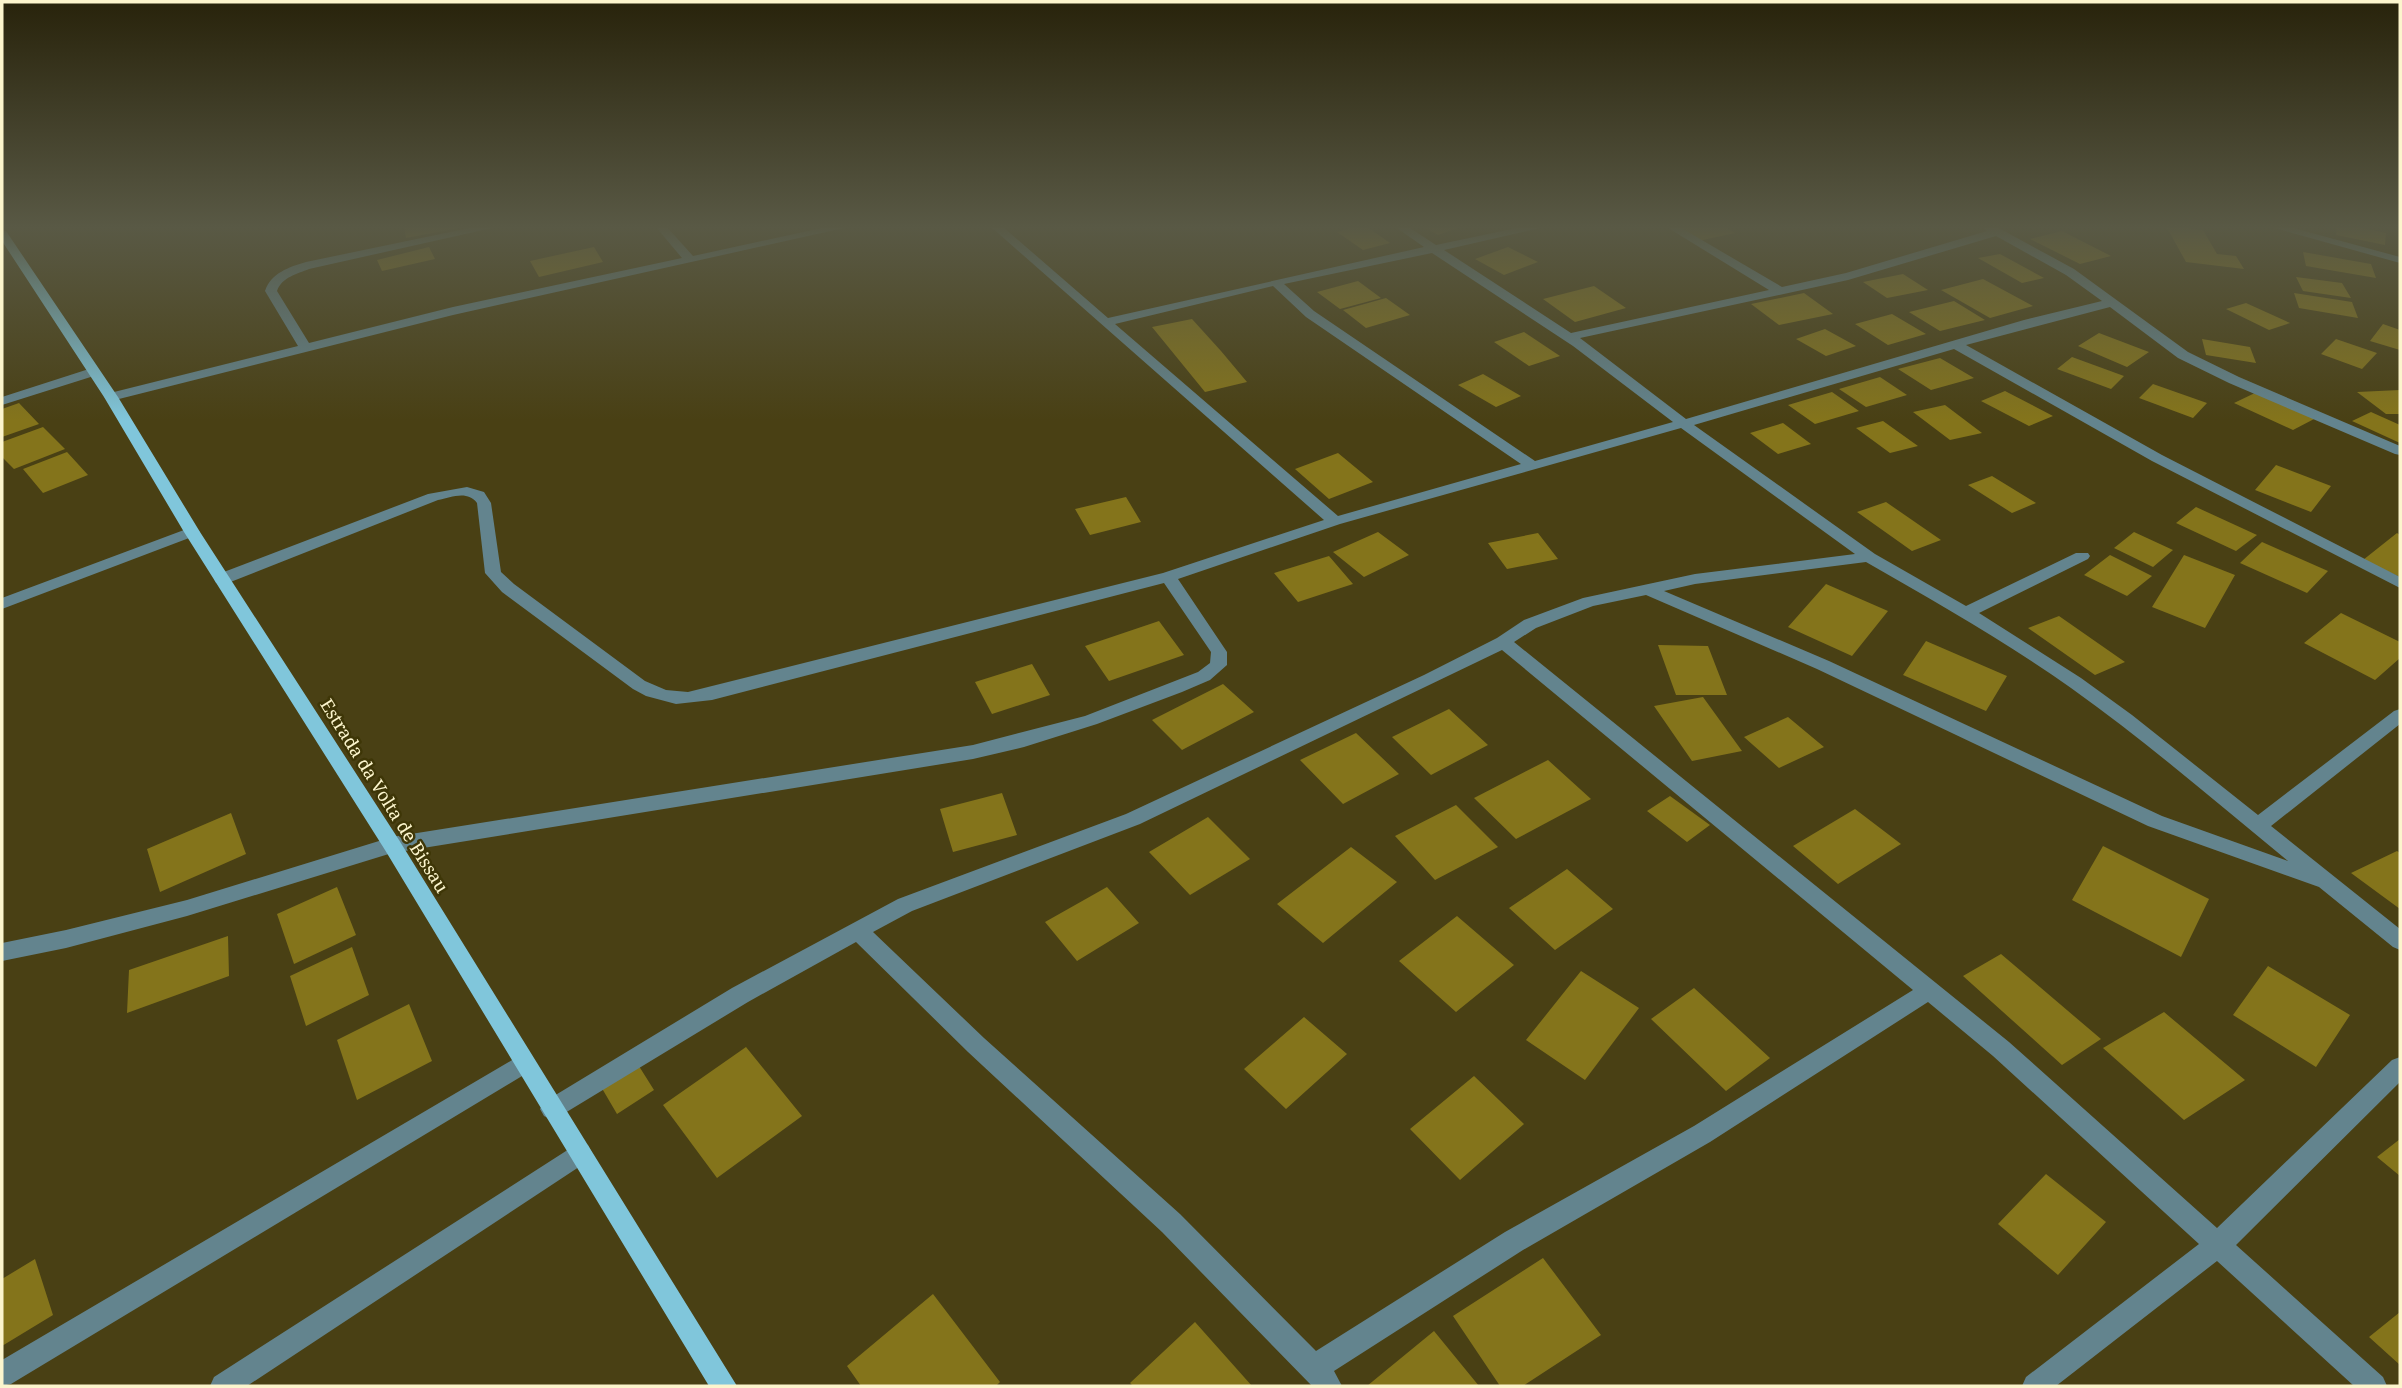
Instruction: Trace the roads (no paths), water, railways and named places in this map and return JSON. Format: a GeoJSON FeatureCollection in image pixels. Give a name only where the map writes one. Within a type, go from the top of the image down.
{"type":"FeatureCollection","features":[{"type":"Feature","properties":{"kind":"main road","name":"Estrada da Volta de Bissau"},"geometry":{"type":"LineString","coordinates":[[37,291],[111,397],[192,532],[391,845],[724,1386]]}},
{"type":"Feature","properties":{"kind":"street"},"geometry":{"type":"LineString","coordinates":[[271,291],[305,347]]}},
{"type":"Feature","properties":{"kind":"street"},"geometry":{"type":"LineString","coordinates":[[111,397],[305,347],[550,291]]}},
{"type":"Feature","properties":{"kind":"street"},"geometry":{"type":"LineString","coordinates":[[1070,291],[1335,521]]}},
{"type":"Feature","properties":{"kind":"street"},"geometry":{"type":"LineString","coordinates":[[1106,322],[1238,291]]}},
{"type":"Feature","properties":{"kind":"street"},"geometry":{"type":"LineString","coordinates":[[1285,291],[1310,314],[1534,467]]}},
{"type":"Feature","properties":{"kind":"street"},"geometry":{"type":"LineString","coordinates":[[1499,291],[1569,337],[1682,423],[1869,556],[2075,682],[2126,719],[2400,941]]}},
{"type":"Feature","properties":{"kind":"street"},"geometry":{"type":"LineString","coordinates":[[1569,337],[1780,291]]}},
{"type":"Feature","properties":{"kind":"street"},"geometry":{"type":"LineString","coordinates":[[2094,291],[2169,345],[2206,366],[2400,451]]}},
{"type":"Feature","properties":{"kind":"street"},"geometry":{"type":"LineString","coordinates":[[222,579],[433,497],[467,491],[479,495],[484,503],[493,573],[508,588],[639,685],[655,695],[677,699],[715,693],[1168,577],[1335,521],[1534,467],[2028,323],[2110,303]]}},
{"type":"Feature","properties":{"kind":"street"},"geometry":{"type":"LineString","coordinates":[[1956,345],[2157,458],[2400,583]]}},
{"type":"Feature","properties":{"kind":"street"},"geometry":{"type":"LineString","coordinates":[[2,401],[92,372]]}},
{"type":"Feature","properties":{"kind":"street"},"geometry":{"type":"LineString","coordinates":[[2,604],[192,532]]}},
{"type":"Feature","properties":{"kind":"street"},"geometry":{"type":"LineString","coordinates":[[552,1109],[740,995],[905,905],[1133,819],[1503,642],[1530,624],[1589,602],[1646,589],[1771,568],[1869,556]]}},
{"type":"Feature","properties":{"kind":"street"},"geometry":{"type":"LineString","coordinates":[[1966,613],[2082,556]]}},
{"type":"Feature","properties":{"kind":"street"},"geometry":{"type":"LineString","coordinates":[[2,952],[66,939],[187,908],[391,845],[973,752],[1091,720],[1204,676],[1218,665],[1219,652],[1168,577]]}},
{"type":"Feature","properties":{"kind":"street"},"geometry":{"type":"LineString","coordinates":[[1646,589],[1860,682],[2155,821],[2329,884]]}},
{"type":"Feature","properties":{"kind":"street"},"geometry":{"type":"LineString","coordinates":[[1503,642],[1930,990],[2066,1106],[2374,1386]]}},
{"type":"Feature","properties":{"kind":"street"},"geometry":{"type":"LineString","coordinates":[[2256,827],[2400,715]]}},
{"type":"Feature","properties":{"kind":"street"},"geometry":{"type":"LineString","coordinates":[[857,930],[976,1045],[1171,1223],[1322,1377],[1514,1241],[1702,1134],[1930,990]]}},
{"type":"Feature","properties":{"kind":"street"},"geometry":{"type":"LineString","coordinates":[[2,1375],[524,1063]]}},
{"type":"Feature","properties":{"kind":"street"},"geometry":{"type":"LineString","coordinates":[[2035,1386],[2218,1245],[2400,1067]]}},
{"type":"Feature","properties":{"kind":"street"},"geometry":{"type":"LineString","coordinates":[[223,1386],[580,1153]]}}]}
